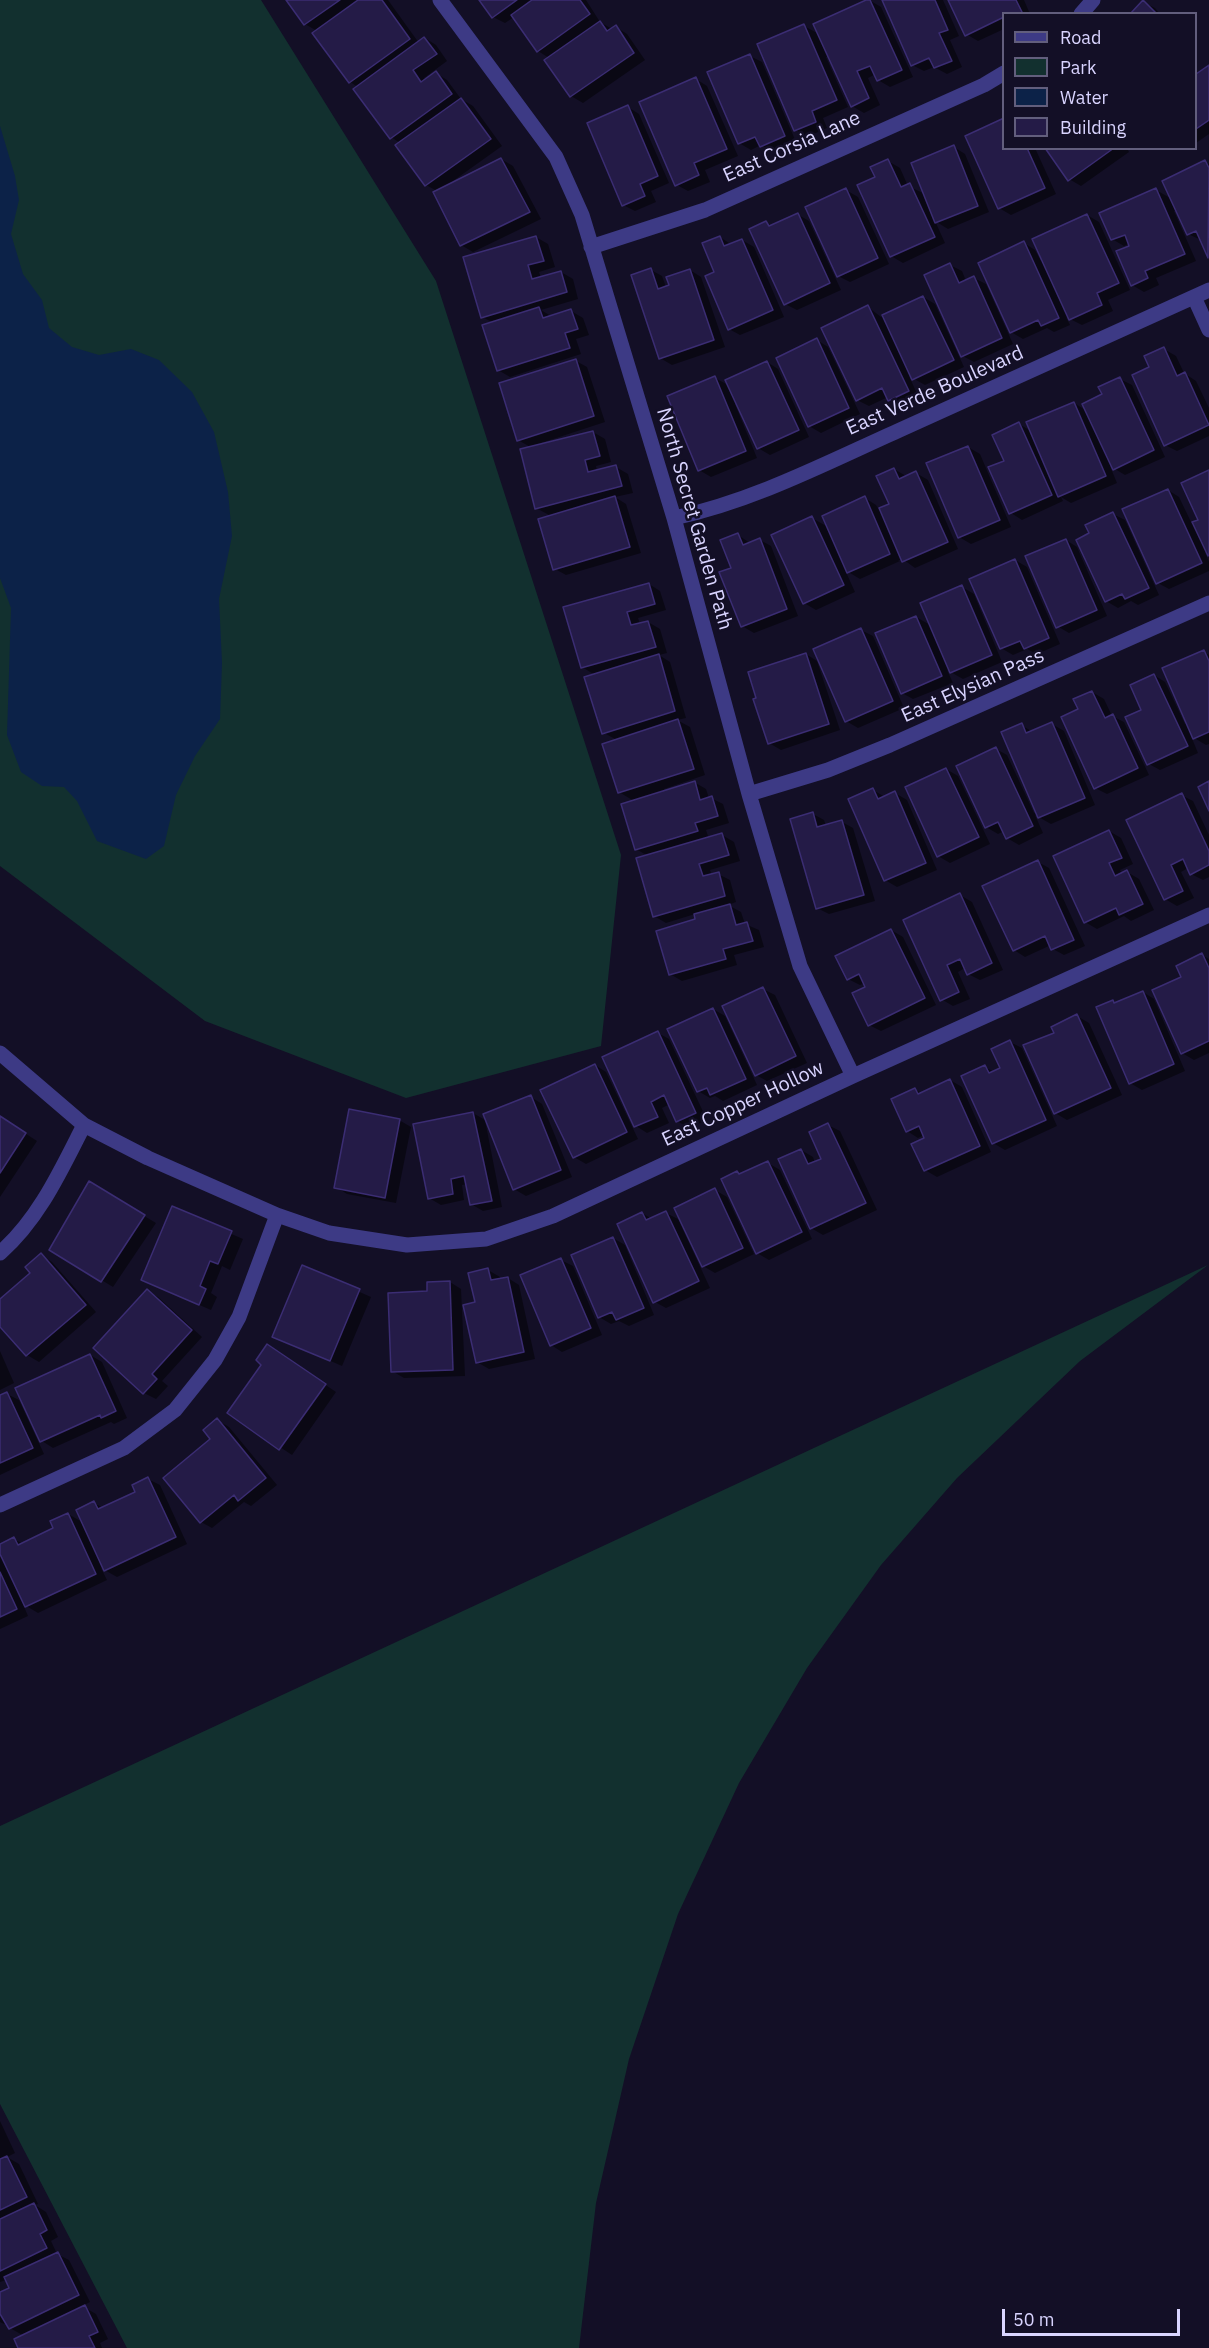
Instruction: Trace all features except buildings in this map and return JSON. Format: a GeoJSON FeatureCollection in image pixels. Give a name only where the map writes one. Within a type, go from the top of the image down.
{"type":"FeatureCollection","features":[{"type":"Feature","properties":{"kind":"street","name":"North Secret Garden Path"},"geometry":{"type":"LineString","coordinates":[[440,0],[556,157],[582,215],[674,518],[749,794],[800,966],[853,1076]]}},
{"type":"Feature","properties":{"kind":"street"},"geometry":{"type":"LineString","coordinates":[[1083,12],[1093,0]]}},
{"type":"Feature","properties":{"kind":"street","name":"East Corsia Lane"},"geometry":{"type":"LineString","coordinates":[[591,246],[705,210],[984,85],[1002,74]]}},
{"type":"Feature","properties":{"kind":"street","name":"East Verde Boulevard"},"geometry":{"type":"LineString","coordinates":[[674,518],[704,511],[755,493],[828,462],[1209,290]]}},
{"type":"Feature","properties":{"kind":"street"},"geometry":{"type":"LineString","coordinates":[[1194,297],[1209,330]]}},
{"type":"Feature","properties":{"kind":"street","name":"East Elysian Pass"},"geometry":{"type":"LineString","coordinates":[[749,794],[828,770],[890,745],[1209,603]]}},
{"type":"Feature","properties":{"kind":"street","name":"East Copper Hollow"},"geometry":{"type":"LineString","coordinates":[[0,1053],[84,1125],[148,1158],[277,1215],[329,1233],[407,1245],[486,1239],[553,1216],[853,1076],[1209,915]]}},
{"type":"Feature","properties":{"kind":"street"},"geometry":{"type":"LineString","coordinates":[[0,1253],[17,1238],[52,1186],[84,1125]]}},
{"type":"Feature","properties":{"kind":"street"},"geometry":{"type":"LineString","coordinates":[[0,1505],[124,1448],[175,1410],[215,1360],[239,1317],[277,1215]]}},
{"type":"Feature","properties":{"kind":"green space"},"geometry":{"type":"Polygon","coordinates":[[[0,0],[261,0],[436,281],[621,855],[601,1046],[406,1098],[205,1021],[0,866],[0,0]]]}},
{"type":"Feature","properties":{"kind":"green space"},"geometry":{"type":"Polygon","coordinates":[[[1208,1265],[1080,1361],[957,1478],[881,1565],[807,1668],[739,1783],[678,1914],[629,2059],[596,2203],[579,2348],[127,2348],[0,2104],[0,1826],[1208,1265]]]}},
{"type":"Feature","properties":{"kind":"water"},"geometry":{"type":"Polygon","coordinates":[[[0,126],[15,176],[19,200],[11,234],[23,274],[42,300],[49,328],[72,347],[99,355],[131,349],[159,360],[192,392],[214,432],[228,492],[232,536],[219,599],[222,663],[220,719],[195,756],[176,795],[164,846],[146,859],[97,841],[77,801],[64,787],[42,786],[21,772],[7,735],[11,608],[0,578],[0,126]]]}}]}
